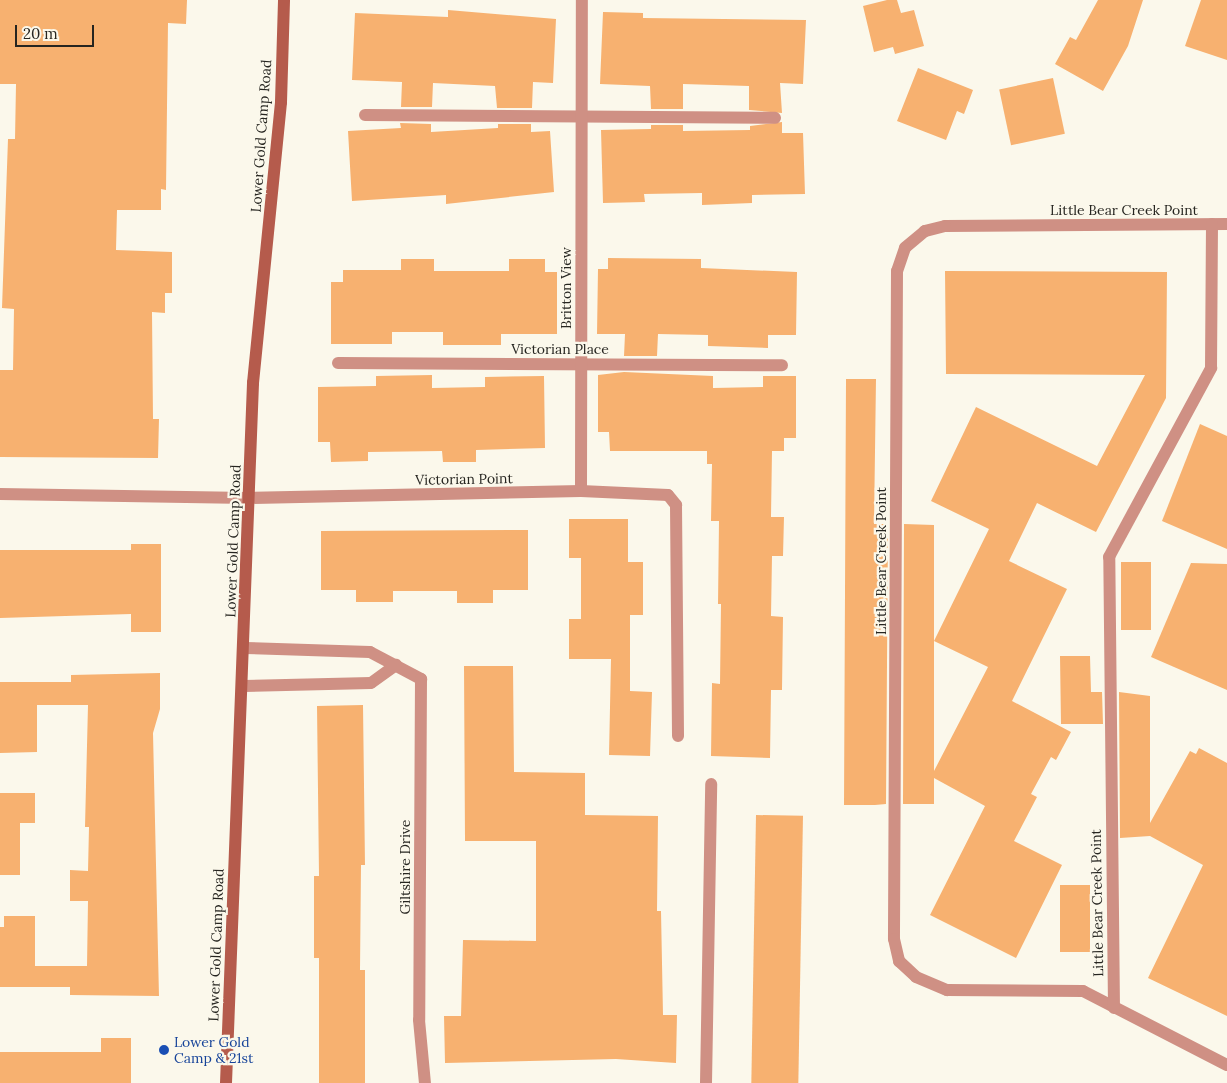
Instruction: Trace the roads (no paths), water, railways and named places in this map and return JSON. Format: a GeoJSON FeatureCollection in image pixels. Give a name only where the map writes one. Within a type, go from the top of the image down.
{"type":"FeatureCollection","features":[{"type":"Feature","properties":{"kind":"street","name":"Lower Gold Camp Road"},"geometry":{"type":"LineString","coordinates":[[226,1083],[244,686],[248,498],[254,383],[281,102],[284,0]]}},
{"type":"Feature","properties":{"kind":"street","name":"Britton View"},"geometry":{"type":"LineString","coordinates":[[581,491],[582,0]]}},
{"type":"Feature","properties":{"kind":"street"},"geometry":{"type":"LineString","coordinates":[[366,115],[775,118]]}},
{"type":"Feature","properties":{"kind":"street","name":"Little Bear Creek Point"},"geometry":{"type":"LineString","coordinates":[[1114,1008],[1109,557],[1211,368],[1212,224]]}},
{"type":"Feature","properties":{"kind":"street","name":"Little Bear Creek Point"},"geometry":{"type":"LineString","coordinates":[[1227,224],[945,226],[925,231],[905,248],[898,272],[894,939],[899,961],[916,977],[947,990],[1056,988],[1083,991],[1227,1065]]}},
{"type":"Feature","properties":{"kind":"street","name":"Victorian Place"},"geometry":{"type":"LineString","coordinates":[[338,363],[782,365]]}},
{"type":"Feature","properties":{"kind":"street","name":"Victorian Point"},"geometry":{"type":"LineString","coordinates":[[0,494],[248,498],[581,491],[652,492],[668,495],[676,505],[678,736]]}},
{"type":"Feature","properties":{"kind":"street","name":"Giltshire Drive"},"geometry":{"type":"LineString","coordinates":[[245,648],[370,652],[421,680],[420,1020],[425,1083]]}},
{"type":"Feature","properties":{"kind":"street"},"geometry":{"type":"LineString","coordinates":[[244,686],[371,682],[396,666]]}},
{"type":"Feature","properties":{"kind":"street"},"geometry":{"type":"LineString","coordinates":[[706,1083],[711,784]]}},
{"type":"Feature","properties":{"kind":"place","name":"Lower Gold Camp & 21st"},"geometry":{"type":"Point","coordinates":[164,1050]}}]}
